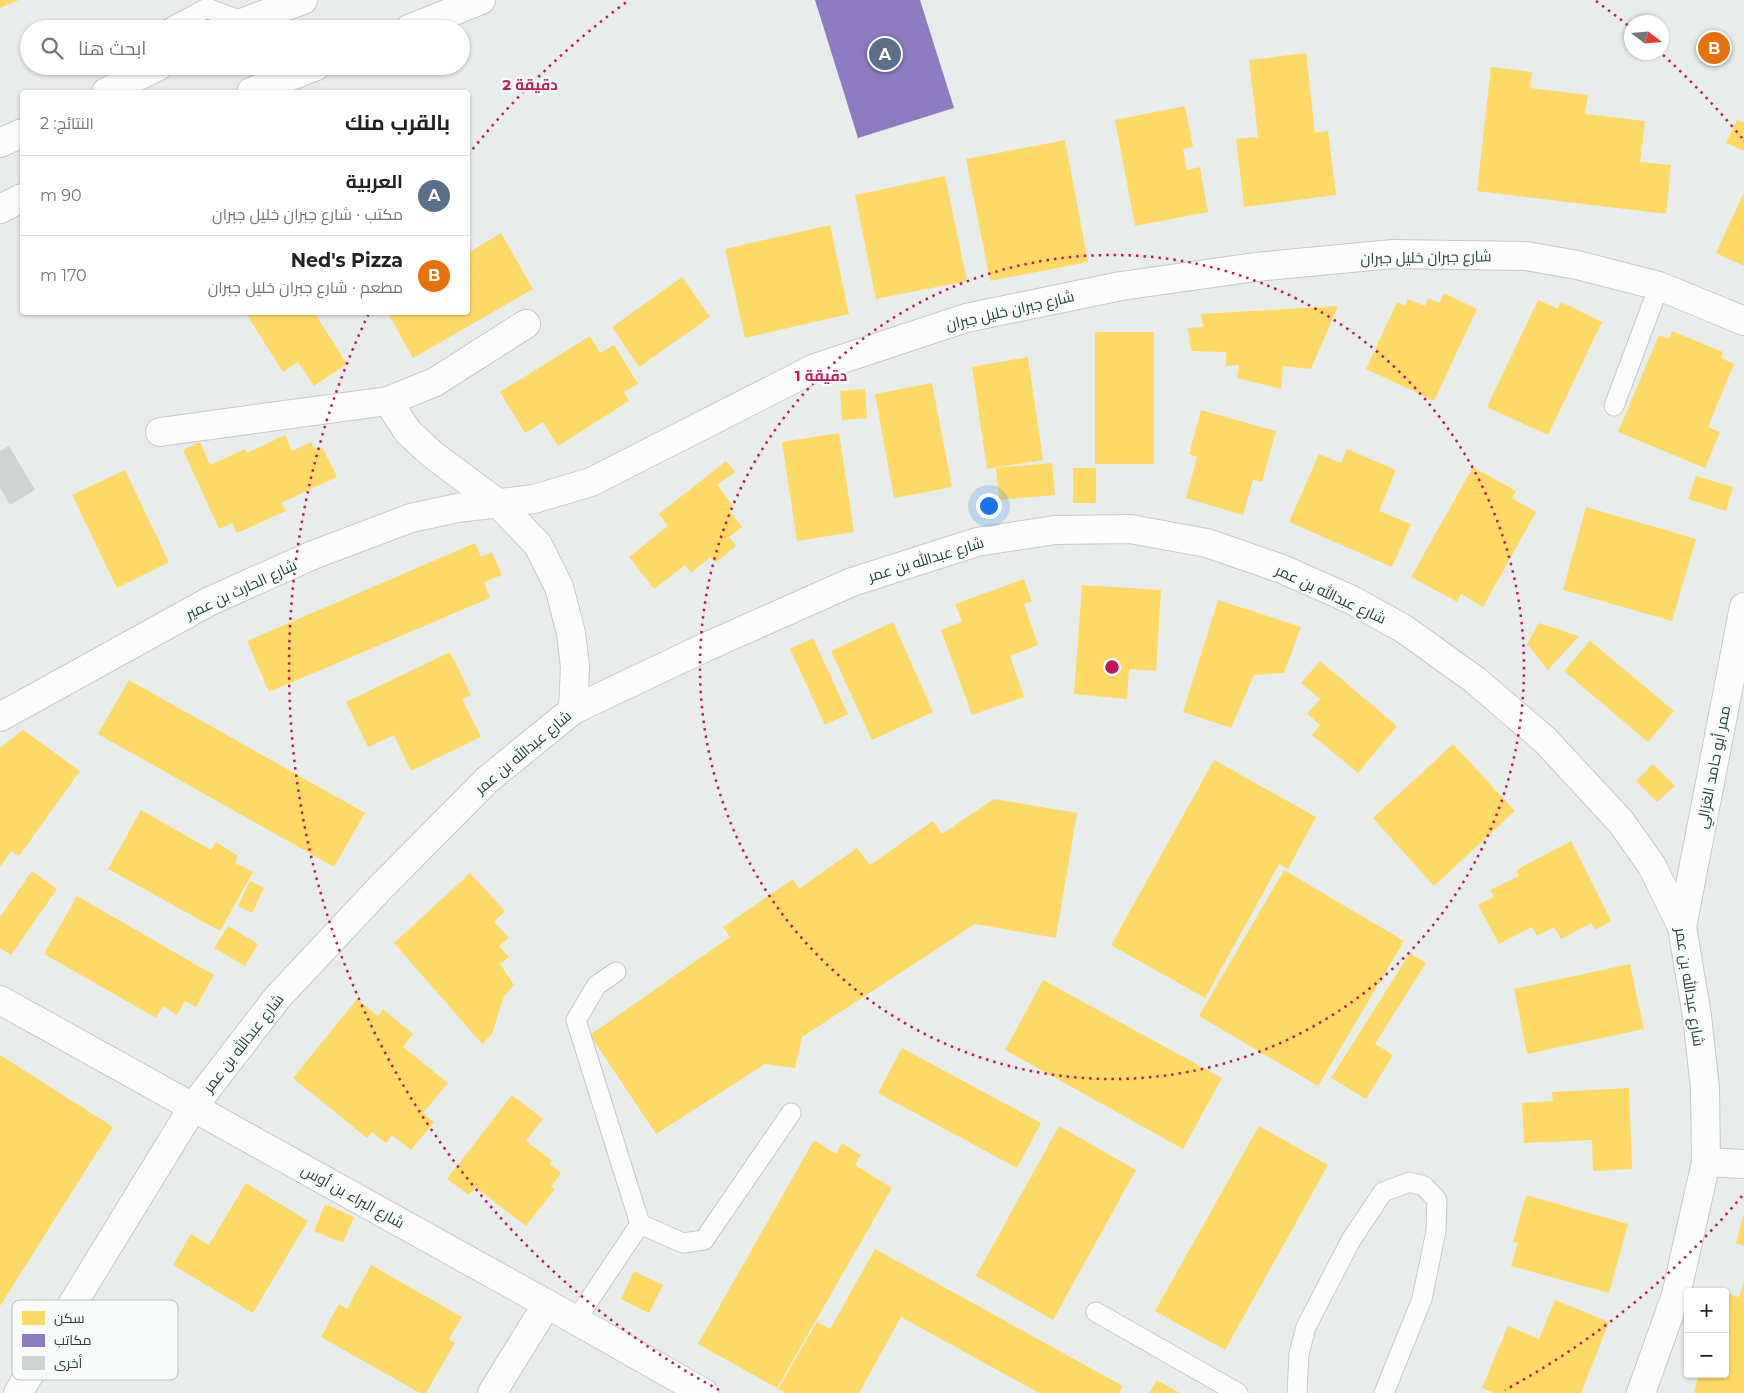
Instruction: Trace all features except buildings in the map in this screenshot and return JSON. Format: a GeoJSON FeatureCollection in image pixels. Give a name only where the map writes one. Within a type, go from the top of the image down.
{"type":"FeatureCollection","features":[{"type":"Feature","properties":{"kind":"street"},"geometry":{"type":"LineString","coordinates":[[251,20],[303,0]]}},
{"type":"Feature","properties":{"kind":"street"},"geometry":{"type":"LineString","coordinates":[[431,20],[481,0]]}},
{"type":"Feature","properties":{"kind":"street"},"geometry":{"type":"LineString","coordinates":[[110,90],[138,75]]}},
{"type":"Feature","properties":{"kind":"street"},"geometry":{"type":"LineString","coordinates":[[256,90],[294,75]]}},
{"type":"Feature","properties":{"kind":"street"},"geometry":{"type":"LineString","coordinates":[[0,143],[20,133]]}},
{"type":"Feature","properties":{"kind":"street"},"geometry":{"type":"LineString","coordinates":[[0,209],[20,199]]}},
{"type":"Feature","properties":{"kind":"street","name":"شارع جبران خليل جبران"},"geometry":{"type":"LineString","coordinates":[[499,504],[534,499],[591,482],[815,368],[966,318],[1121,286],[1256,267],[1393,254],[1526,256],[1602,271],[1659,286],[1744,321]]}},
{"type":"Feature","properties":{"kind":"street"},"geometry":{"type":"LineString","coordinates":[[160,432],[388,401],[435,382],[526,324]]}},
{"type":"Feature","properties":{"kind":"street"},"geometry":{"type":"LineString","coordinates":[[388,401],[408,432],[426,450],[499,504],[538,545],[559,587],[571,633],[575,667],[573,710]]}},
{"type":"Feature","properties":{"kind":"street","name":"شارع الحارث بن عمير"},"geometry":{"type":"LineString","coordinates":[[0,717],[210,602],[313,555],[410,518],[457,508],[499,504]]}},
{"type":"Feature","properties":{"kind":"street","name":"شارع عبدالله بن عمر"},"geometry":{"type":"LineString","coordinates":[[75,1300],[193,1106],[277,998],[381,887],[487,780],[573,710],[708,646],[852,582],[977,542],[1055,530],[1130,529],[1208,544],[1282,569],[1352,600],[1404,629],[1475,680],[1545,740],[1621,822],[1652,866],[1682,927],[1697,1016],[1705,1088],[1706,1162],[1676,1295],[1641,1393]]}},
{"type":"Feature","properties":{"kind":"street","name":"ممر أبو حامد الغزالي"},"geometry":{"type":"LineString","coordinates":[[1682,927],[1744,607]]}},
{"type":"Feature","properties":{"kind":"street","name":"شارع البراء بن أوس"},"geometry":{"type":"LineString","coordinates":[[0,1000],[193,1106],[704,1393]]}},
{"type":"Feature","properties":{"kind":"street"},"geometry":{"type":"LineString","coordinates":[[1706,1162],[1744,1164]]}},
{"type":"Feature","properties":{"kind":"street"},"geometry":{"type":"LineString","coordinates":[[492,1393],[547,1304]]}},
{"type":"Feature","properties":{"kind":"street","name":"شارع عبدالله بن عمر"},"geometry":{"type":"LineString","coordinates":[[18,1393],[26,1380]]}},
{"type":"Feature","properties":{"kind":"lane"},"geometry":{"type":"LineString","coordinates":[[185,20],[207,8],[229,20]]}},
{"type":"Feature","properties":{"kind":"lane"},"geometry":{"type":"LineString","coordinates":[[1614,406],[1659,286]]}},
{"type":"Feature","properties":{"kind":"lane"},"geometry":{"type":"LineString","coordinates":[[616,972],[597,985],[576,1020],[640,1224],[683,1243],[704,1240],[791,1113]]}},
{"type":"Feature","properties":{"kind":"lane"},"geometry":{"type":"LineString","coordinates":[[1297,1393],[1299,1354],[1306,1327],[1351,1240],[1383,1192],[1410,1182],[1424,1186],[1437,1200],[1436,1231],[1422,1299],[1384,1393]]}},
{"type":"Feature","properties":{"kind":"lane"},"geometry":{"type":"LineString","coordinates":[[576,1320],[640,1224]]}},
{"type":"Feature","properties":{"kind":"lane"},"geometry":{"type":"LineString","coordinates":[[1096,1312],[1238,1393]]}},
{"type":"Feature","properties":{"kind":"place","name":"Ned's Pizza"},"geometry":{"type":"Point","coordinates":[1714,48]}},
{"type":"Feature","properties":{"kind":"place","name":"العربية"},"geometry":{"type":"Point","coordinates":[885,54]}}]}
